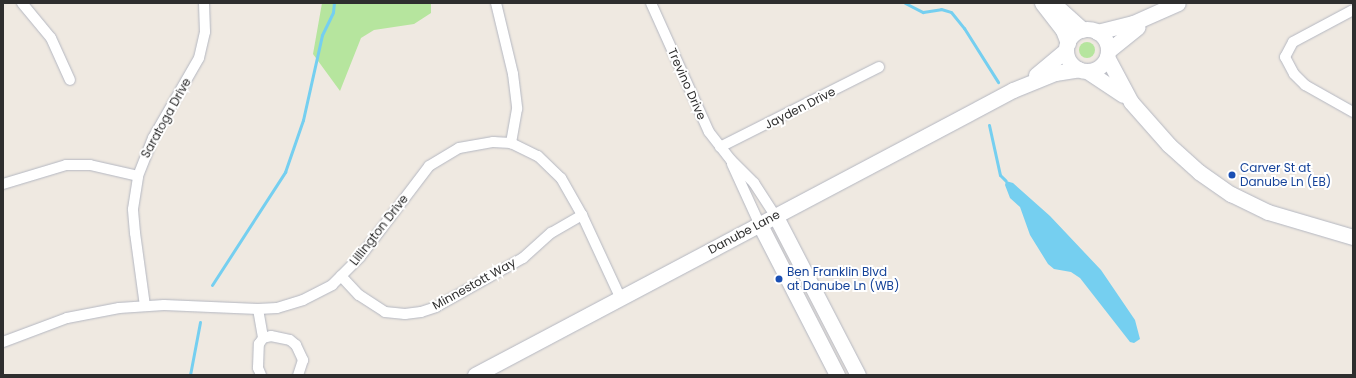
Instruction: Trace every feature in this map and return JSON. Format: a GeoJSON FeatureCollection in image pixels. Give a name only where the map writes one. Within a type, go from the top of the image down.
{"type":"FeatureCollection","features":[{"type":"Feature","properties":{"kind":"street"},"geometry":{"type":"LineString","coordinates":[[22,3],[51,38],[70,80]]}},
{"type":"Feature","properties":{"kind":"street","name":"Saratoga Drive"},"geometry":{"type":"LineString","coordinates":[[145,306],[134,217],[138,176],[153,138],[199,58],[205,32],[204,3]]}},
{"type":"Feature","properties":{"kind":"street"},"geometry":{"type":"LineString","coordinates":[[496,3],[513,74],[517,109],[512,143]]}},
{"type":"Feature","properties":{"kind":"street","name":"Trevino Drive"},"geometry":{"type":"LineString","coordinates":[[651,3],[692,100],[709,132],[731,160],[754,183],[775,215]]}},
{"type":"Feature","properties":{"kind":"street"},"geometry":{"type":"LineString","coordinates":[[1042,3],[1062,30],[1070,61],[1131,102],[1184,159],[1231,194],[1268,212],[1353,237]]}},
{"type":"Feature","properties":{"kind":"street"},"geometry":{"type":"LineString","coordinates":[[1053,3],[1090,31],[1105,40],[1107,54],[1131,102]]}},
{"type":"Feature","properties":{"kind":"street"},"geometry":{"type":"LineString","coordinates":[[1083,70],[1099,67],[1107,54],[1124,37],[1161,12],[1178,3]]}},
{"type":"Feature","properties":{"kind":"street"},"geometry":{"type":"LineString","coordinates":[[1353,10],[1293,42],[1285,57],[1294,74],[1305,85],[1353,112]]}},
{"type":"Feature","properties":{"kind":"street"},"geometry":{"type":"LineString","coordinates":[[1067,47],[1074,34],[1120,28],[1161,12]]}},
{"type":"Feature","properties":{"kind":"street","name":"Danube Lane"},"geometry":{"type":"LineString","coordinates":[[1013,90],[1041,71],[1067,47]]}},
{"type":"Feature","properties":{"kind":"street","name":"Jayden Drive"},"geometry":{"type":"LineString","coordinates":[[720,147],[879,67]]}},
{"type":"Feature","properties":{"kind":"street","name":"Danube Lane"},"geometry":{"type":"LineString","coordinates":[[475,375],[759,223],[1013,90],[1055,73],[1083,70]]}},
{"type":"Feature","properties":{"kind":"street","name":"Lillington Drive"},"geometry":{"type":"LineString","coordinates":[[3,342],[67,318],[119,308],[145,306],[244,309],[277,308],[319,294],[341,276],[360,257],[429,166],[442,156],[476,144],[512,143],[538,156],[550,166],[561,178],[582,215],[620,297]]}},
{"type":"Feature","properties":{"kind":"street","name":"Trevino Drive"},"geometry":{"type":"LineString","coordinates":[[731,160],[759,223]]}},
{"type":"Feature","properties":{"kind":"street"},"geometry":{"type":"LineString","coordinates":[[3,184],[66,165],[96,166],[138,176]]}},
{"type":"Feature","properties":{"kind":"street","name":"Minnestott Way"},"geometry":{"type":"LineString","coordinates":[[341,276],[359,295],[385,312],[405,314],[421,312],[436,307],[523,258],[551,233],[582,215]]}},
{"type":"Feature","properties":{"kind":"street"},"geometry":{"type":"LineString","coordinates":[[775,215],[858,375]]}},
{"type":"Feature","properties":{"kind":"street"},"geometry":{"type":"LineString","coordinates":[[759,223],[837,375]]}},
{"type":"Feature","properties":{"kind":"street"},"geometry":{"type":"LineString","coordinates":[[258,309],[263,338],[258,356],[261,375]]}},
{"type":"Feature","properties":{"kind":"street"},"geometry":{"type":"LineString","coordinates":[[263,338],[282,338],[296,345],[303,360],[298,375]]}},
{"type":"Feature","properties":{"kind":"green space"},"geometry":{"type":"Polygon","coordinates":[[[322,3],[431,3],[431,13],[414,24],[374,30],[361,38],[340,91],[313,54],[322,3]]]}},
{"type":"Feature","properties":{"kind":"green space"},"geometry":{"type":"Polygon","coordinates":[[[1087,42],[1094,47],[1095,50],[1090,57],[1087,58],[1080,53],[1079,50],[1084,43],[1087,42]]]}},
{"type":"Feature","properties":{"kind":"water"},"geometry":{"type":"Polygon","coordinates":[[[1006,181],[1013,183],[1050,216],[1101,270],[1135,320],[1140,339],[1134,343],[1130,342],[1080,278],[1071,272],[1054,269],[1048,264],[1030,235],[1020,207],[1010,198],[1005,185],[1006,181]]]}},
{"type":"Feature","properties":{"kind":"waterway"},"geometry":{"type":"LineString","coordinates":[[212,285],[285,172],[303,120],[322,35],[333,12],[334,3]]}},
{"type":"Feature","properties":{"kind":"waterway"},"geometry":{"type":"LineString","coordinates":[[905,3],[923,12],[941,9],[951,12],[964,28],[998,82]]}},
{"type":"Feature","properties":{"kind":"waterway"},"geometry":{"type":"LineString","coordinates":[[989,125],[1000,175],[1006,181]]}},
{"type":"Feature","properties":{"kind":"waterway"},"geometry":{"type":"LineString","coordinates":[[190,375],[200,322]]}},
{"type":"Feature","properties":{"kind":"place","name":"Carver St at Danube Ln (EB)"},"geometry":{"type":"Point","coordinates":[1232,175]}},
{"type":"Feature","properties":{"kind":"place","name":"Ben Franklin Blvd at Danube Ln (WB)"},"geometry":{"type":"Point","coordinates":[779,279]}}]}
